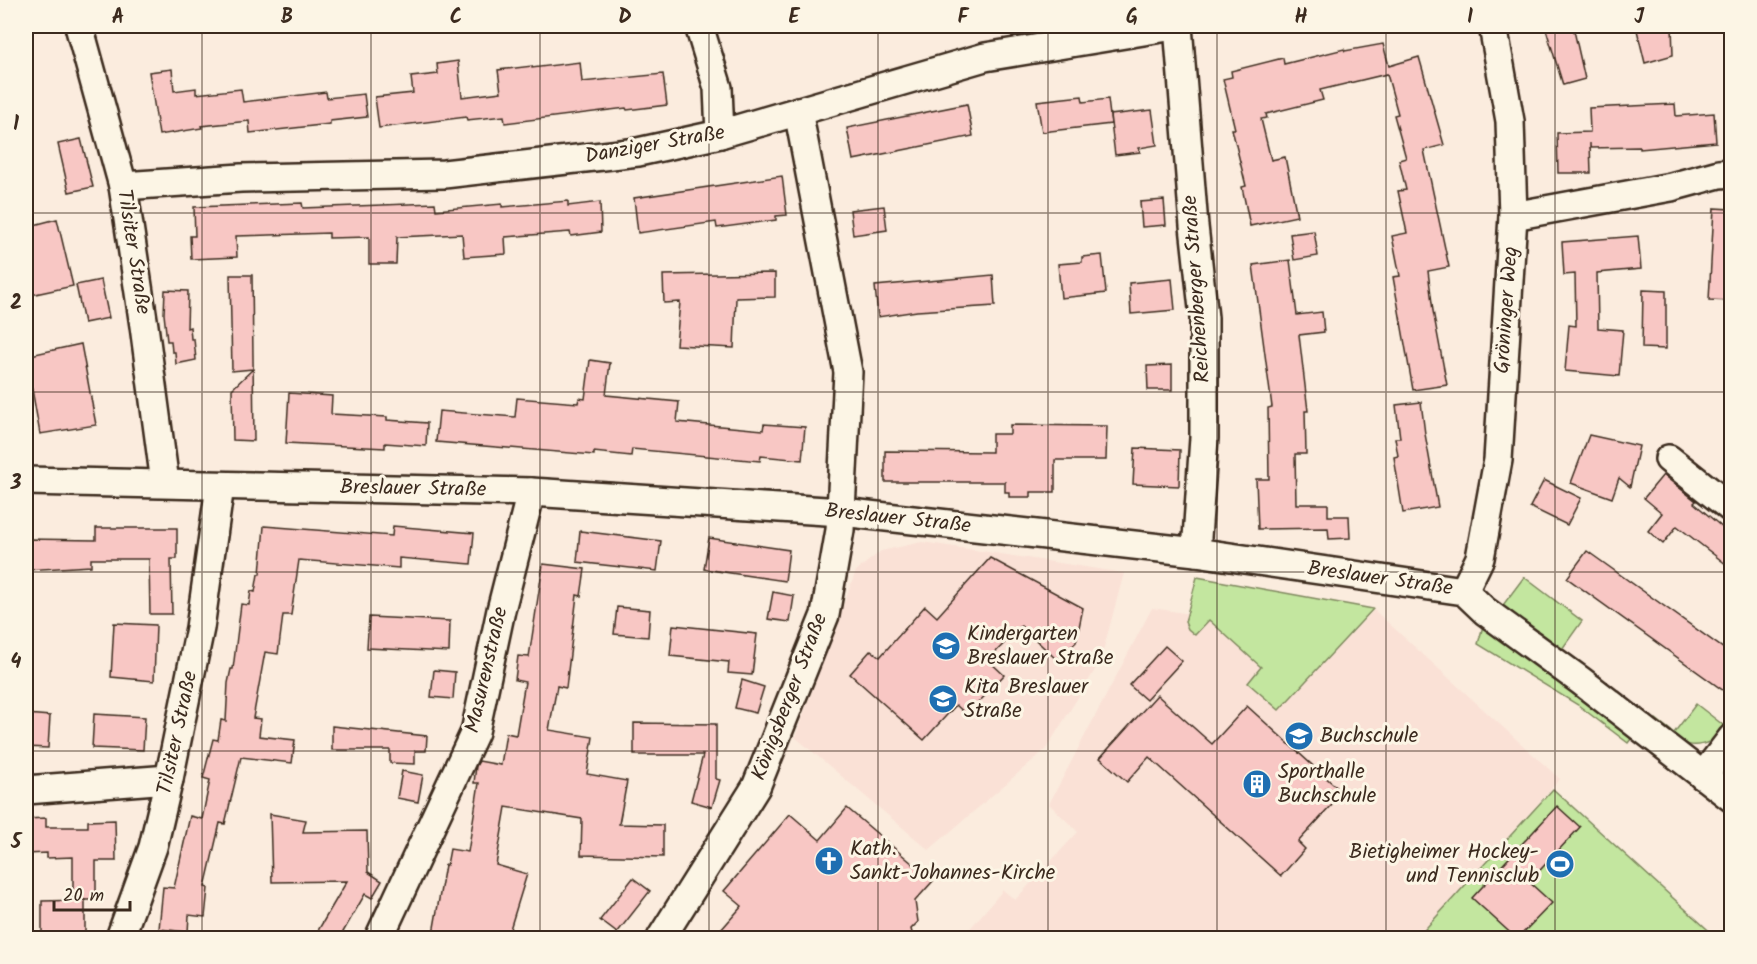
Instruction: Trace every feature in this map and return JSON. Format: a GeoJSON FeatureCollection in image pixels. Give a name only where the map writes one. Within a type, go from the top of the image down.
{"type":"FeatureCollection","features":[{"type":"Feature","properties":{"kind":"street","name":"Tilsiter Straße"},"geometry":{"type":"LineString","coordinates":[[79,26],[123,186],[165,483]]}},
{"type":"Feature","properties":{"kind":"street"},"geometry":{"type":"LineString","coordinates":[[699,26],[718,88],[720,134]]}},
{"type":"Feature","properties":{"kind":"street","name":"Danziger Straße"},"geometry":{"type":"LineString","coordinates":[[123,186],[241,177],[444,174],[638,152],[720,134],[985,57],[1176,26]]}},
{"type":"Feature","properties":{"kind":"street","name":"Reichenberger Straße"},"geometry":{"type":"LineString","coordinates":[[1176,26],[1204,318],[1204,438],[1196,552]]}},
{"type":"Feature","properties":{"kind":"street","name":"Gröninger Weg"},"geometry":{"type":"LineString","coordinates":[[1464,591],[1480,558],[1497,460],[1513,216],[1510,121],[1494,26]]}},
{"type":"Feature","properties":{"kind":"street","name":"Königsberger Straße"},"geometry":{"type":"LineString","coordinates":[[661,939],[756,787],[825,615],[842,512],[848,372],[798,111]]}},
{"type":"Feature","properties":{"kind":"street"},"geometry":{"type":"LineString","coordinates":[[1513,216],[1671,187],[1731,173]]}},
{"type":"Feature","properties":{"kind":"street"},"geometry":{"type":"LineString","coordinates":[[1669,459],[1731,508]]}},
{"type":"Feature","properties":{"kind":"street","name":"Breslauer Straße"},"geometry":{"type":"LineString","coordinates":[[26,481],[531,492],[842,512],[1196,552],[1464,591],[1485,611],[1581,681],[1731,798]]}},
{"type":"Feature","properties":{"kind":"street","name":"Tilsiter Straße"},"geometry":{"type":"LineString","coordinates":[[120,939],[153,847],[169,779],[200,628],[220,486]]}},
{"type":"Feature","properties":{"kind":"street","name":"Masurenstraße"},"geometry":{"type":"LineString","coordinates":[[379,939],[475,732],[501,610],[531,492]]}},
{"type":"Feature","properties":{"kind":"street"},"geometry":{"type":"LineString","coordinates":[[1703,776],[1731,738]]}},
{"type":"Feature","properties":{"kind":"street"},"geometry":{"type":"LineString","coordinates":[[26,790],[169,779]]}},
{"type":"Feature","properties":{"kind":"shaded area","name":"Kita Breslauer Straße"},"geometry":{"type":"Polygon","coordinates":[[[922,542],[1124,573],[1100,662],[1046,749],[929,850],[795,737],[856,571],[881,551],[922,542]]]}},
{"type":"Feature","properties":{"kind":"shaded area","name":"Buchschule"},"geometry":{"type":"Polygon","coordinates":[[[1152,608],[1210,617],[1296,692],[1374,610],[1560,779],[1417,938],[962,938],[1003,890],[1015,900],[1078,832],[1049,804],[1152,608]]]}},
{"type":"Feature","properties":{"kind":"green space"},"geometry":{"type":"Polygon","coordinates":[[[1197,577],[1373,609],[1279,710],[1248,683],[1261,667],[1209,620],[1195,635],[1188,629],[1185,622],[1197,577]]]}},
{"type":"Feature","properties":{"kind":"green space"},"geometry":{"type":"Polygon","coordinates":[[[1524,577],[1582,621],[1562,649],[1580,662],[1576,666],[1500,609],[1524,577]]]}},
{"type":"Feature","properties":{"kind":"green space"},"geometry":{"type":"Polygon","coordinates":[[[1483,626],[1634,735],[1628,743],[1578,705],[1478,644],[1483,626]]]}},
{"type":"Feature","properties":{"kind":"green space"},"geometry":{"type":"Polygon","coordinates":[[[1696,704],[1727,728],[1707,743],[1689,745],[1680,742],[1652,723],[1656,719],[1674,733],[1696,704]]]}},
{"type":"Feature","properties":{"kind":"green space","name":"Bietigheimer Hockey- und Tennisclub"},"geometry":{"type":"Polygon","coordinates":[[[1553,789],[1717,938],[1417,938],[1553,789]]]}},
{"type":"Feature","properties":{"kind":"building"},"geometry":{"type":"Polygon","coordinates":[[[1545,26],[1573,26],[1585,79],[1563,85],[1545,26]]]}},
{"type":"Feature","properties":{"kind":"building"},"geometry":{"type":"Polygon","coordinates":[[[1636,26],[1672,26],[1673,55],[1645,63],[1636,26]]]}},
{"type":"Feature","properties":{"kind":"building"},"geometry":{"type":"Polygon","coordinates":[[[1383,44],[1389,66],[1419,57],[1444,145],[1424,150],[1449,267],[1428,271],[1447,385],[1413,390],[1393,277],[1400,276],[1392,236],[1407,233],[1398,191],[1406,190],[1399,160],[1406,158],[1394,115],[1398,114],[1387,74],[1320,90],[1323,100],[1266,114],[1267,118],[1261,119],[1271,160],[1285,157],[1297,216],[1250,226],[1242,187],[1246,186],[1223,79],[1232,77],[1231,71],[1283,58],[1284,64],[1344,49],[1345,51],[1383,44]]]}},
{"type":"Feature","properties":{"kind":"building"},"geometry":{"type":"Polygon","coordinates":[[[458,61],[462,97],[501,92],[498,70],[580,62],[582,82],[663,74],[667,105],[505,123],[504,116],[467,120],[466,117],[379,128],[375,97],[413,93],[411,77],[438,74],[437,64],[458,61]]]}},
{"type":"Feature","properties":{"kind":"building"},"geometry":{"type":"Polygon","coordinates":[[[172,69],[174,91],[196,88],[196,94],[241,89],[243,102],[326,92],[327,98],[364,94],[367,117],[330,121],[330,124],[250,133],[249,121],[201,126],[202,128],[159,135],[149,72],[172,69]]]}},
{"type":"Feature","properties":{"kind":"building"},"geometry":{"type":"Polygon","coordinates":[[[1082,96],[1083,102],[1108,99],[1111,124],[1042,132],[1037,101],[1082,96]]]}},
{"type":"Feature","properties":{"kind":"building"},"geometry":{"type":"Polygon","coordinates":[[[967,104],[973,136],[853,160],[847,128],[967,104]]]}},
{"type":"Feature","properties":{"kind":"building"},"geometry":{"type":"Polygon","coordinates":[[[1675,104],[1676,116],[1714,113],[1716,142],[1640,149],[1640,147],[1590,148],[1591,173],[1558,173],[1557,133],[1590,132],[1589,108],[1675,104]]]}},
{"type":"Feature","properties":{"kind":"building"},"geometry":{"type":"Polygon","coordinates":[[[1152,110],[1157,145],[1139,148],[1140,152],[1115,155],[1110,115],[1152,110]]]}},
{"type":"Feature","properties":{"kind":"building"},"geometry":{"type":"Polygon","coordinates":[[[81,139],[93,187],[69,192],[58,144],[81,139]]]}},
{"type":"Feature","properties":{"kind":"building"},"geometry":{"type":"Polygon","coordinates":[[[782,176],[787,215],[776,216],[776,220],[717,228],[716,222],[638,233],[634,198],[782,176]]]}},
{"type":"Feature","properties":{"kind":"building"},"geometry":{"type":"Polygon","coordinates":[[[1164,200],[1166,225],[1142,227],[1140,202],[1164,200]]]}},
{"type":"Feature","properties":{"kind":"building"},"geometry":{"type":"Polygon","coordinates":[[[568,201],[568,206],[600,202],[601,232],[571,236],[570,232],[505,237],[506,254],[464,257],[462,234],[397,237],[396,264],[369,264],[369,237],[329,238],[329,233],[236,236],[237,257],[191,259],[190,236],[195,236],[194,207],[302,203],[303,208],[435,203],[436,210],[568,201]]]}},
{"type":"Feature","properties":{"kind":"building"},"geometry":{"type":"Polygon","coordinates":[[[884,206],[887,230],[853,235],[850,210],[884,206]]]}},
{"type":"Feature","properties":{"kind":"building"},"geometry":{"type":"Polygon","coordinates":[[[1714,208],[1731,209],[1731,301],[1709,300],[1714,208]]]}},
{"type":"Feature","properties":{"kind":"building"},"geometry":{"type":"Polygon","coordinates":[[[57,219],[73,286],[26,296],[26,227],[57,219]]]}},
{"type":"Feature","properties":{"kind":"building"},"geometry":{"type":"Polygon","coordinates":[[[1314,231],[1318,256],[1294,260],[1290,234],[1314,231]]]}},
{"type":"Feature","properties":{"kind":"building"},"geometry":{"type":"Polygon","coordinates":[[[1638,236],[1641,269],[1597,273],[1598,328],[1623,330],[1619,376],[1565,371],[1569,325],[1576,326],[1575,274],[1564,275],[1562,242],[1638,236]]]}},
{"type":"Feature","properties":{"kind":"building"},"geometry":{"type":"Polygon","coordinates":[[[1102,255],[1106,293],[1061,298],[1058,264],[1082,262],[1082,257],[1102,255]]]}},
{"type":"Feature","properties":{"kind":"building"},"geometry":{"type":"Polygon","coordinates":[[[1290,260],[1297,315],[1322,312],[1324,332],[1299,335],[1308,411],[1305,411],[1306,454],[1295,454],[1296,504],[1328,504],[1328,516],[1349,516],[1350,538],[1329,539],[1328,528],[1258,529],[1256,479],[1269,479],[1268,408],[1272,407],[1253,265],[1290,260]]]}},
{"type":"Feature","properties":{"kind":"building"},"geometry":{"type":"Polygon","coordinates":[[[775,273],[775,297],[736,298],[734,348],[676,345],[680,302],[664,303],[663,275],[775,273]]]}},
{"type":"Feature","properties":{"kind":"building"},"geometry":{"type":"Polygon","coordinates":[[[230,275],[252,275],[254,441],[233,440],[232,389],[253,369],[232,371],[230,275]]]}},
{"type":"Feature","properties":{"kind":"building"},"geometry":{"type":"Polygon","coordinates":[[[993,275],[995,306],[917,311],[878,317],[875,286],[993,275]]]}},
{"type":"Feature","properties":{"kind":"building"},"geometry":{"type":"Polygon","coordinates":[[[1172,279],[1175,310],[1131,314],[1129,283],[1172,279]]]}},
{"type":"Feature","properties":{"kind":"building"},"geometry":{"type":"Polygon","coordinates":[[[101,280],[109,318],[84,323],[76,285],[101,280]]]}},
{"type":"Feature","properties":{"kind":"building"},"geometry":{"type":"Polygon","coordinates":[[[165,290],[188,291],[187,328],[190,327],[191,339],[194,339],[196,360],[176,364],[171,341],[167,341],[164,314],[165,290]]]}},
{"type":"Feature","properties":{"kind":"building"},"geometry":{"type":"Polygon","coordinates":[[[1643,290],[1666,291],[1666,349],[1642,348],[1643,290]]]}},
{"type":"Feature","properties":{"kind":"building"},"geometry":{"type":"Polygon","coordinates":[[[81,344],[96,425],[40,434],[32,389],[26,390],[26,356],[81,344]]]}},
{"type":"Feature","properties":{"kind":"building"},"geometry":{"type":"Polygon","coordinates":[[[590,360],[610,363],[606,395],[679,402],[677,422],[763,430],[764,424],[805,427],[802,460],[761,456],[760,461],[632,449],[631,456],[594,452],[594,455],[436,442],[439,411],[515,417],[517,398],[578,403],[579,398],[585,399],[590,360]]]}},
{"type":"Feature","properties":{"kind":"building"},"geometry":{"type":"Polygon","coordinates":[[[1172,365],[1172,390],[1148,390],[1147,366],[1172,365]]]}},
{"type":"Feature","properties":{"kind":"building"},"geometry":{"type":"Polygon","coordinates":[[[289,393],[332,396],[331,414],[387,417],[387,420],[427,423],[426,446],[385,443],[385,448],[286,443],[289,393]]]}},
{"type":"Feature","properties":{"kind":"building"},"geometry":{"type":"Polygon","coordinates":[[[1421,402],[1438,507],[1403,513],[1394,457],[1398,456],[1395,438],[1400,438],[1396,405],[1421,402]]]}},
{"type":"Feature","properties":{"kind":"building"},"geometry":{"type":"Polygon","coordinates":[[[1010,425],[1107,426],[1106,460],[1055,460],[1055,492],[1031,492],[1031,497],[1009,497],[1009,492],[1005,492],[1005,482],[885,482],[885,451],[992,452],[992,434],[1010,434],[1010,425]]]}},
{"type":"Feature","properties":{"kind":"building"},"geometry":{"type":"Polygon","coordinates":[[[1589,435],[1639,446],[1630,487],[1619,478],[1612,498],[1571,483],[1589,435]]]}},
{"type":"Feature","properties":{"kind":"building"},"geometry":{"type":"Polygon","coordinates":[[[1135,448],[1180,450],[1179,486],[1133,484],[1135,448]]]}},
{"type":"Feature","properties":{"kind":"building"},"geometry":{"type":"Polygon","coordinates":[[[1663,475],[1696,501],[1694,503],[1731,535],[1731,568],[1677,526],[1663,544],[1648,531],[1662,513],[1644,498],[1663,475]]]}},
{"type":"Feature","properties":{"kind":"building"},"geometry":{"type":"Polygon","coordinates":[[[1544,480],[1581,498],[1567,525],[1530,507],[1544,480]]]}},
{"type":"Feature","properties":{"kind":"building"},"geometry":{"type":"Polygon","coordinates":[[[264,526],[392,536],[393,526],[474,533],[471,564],[399,558],[399,568],[299,560],[291,615],[283,615],[278,654],[265,652],[253,718],[261,719],[259,736],[295,740],[292,763],[241,757],[225,824],[220,823],[205,887],[208,888],[205,917],[189,915],[188,932],[159,929],[163,887],[174,888],[190,816],[202,819],[210,780],[203,778],[213,739],[218,740],[221,720],[226,721],[228,683],[231,669],[233,669],[241,604],[249,605],[251,591],[255,592],[258,574],[260,574],[264,526]]]}},
{"type":"Feature","properties":{"kind":"building"},"geometry":{"type":"Polygon","coordinates":[[[96,528],[177,528],[177,559],[171,559],[172,614],[150,614],[149,559],[91,559],[91,566],[26,570],[26,539],[96,540],[96,528]]]}},
{"type":"Feature","properties":{"kind":"building"},"geometry":{"type":"Polygon","coordinates":[[[580,531],[661,541],[657,571],[577,562],[580,531]]]}},
{"type":"Feature","properties":{"kind":"building"},"geometry":{"type":"Polygon","coordinates":[[[709,538],[789,550],[785,581],[704,569],[709,538]]]}},
{"type":"Feature","properties":{"kind":"building"},"geometry":{"type":"Polygon","coordinates":[[[1587,551],[1731,654],[1731,696],[1567,578],[1587,551]]]}},
{"type":"Feature","properties":{"kind":"building","name":"Kindergarten Breslauer Straße"},"geometry":{"type":"Polygon","coordinates":[[[990,558],[1083,608],[1076,642],[1057,660],[1021,626],[988,660],[1004,675],[967,715],[956,705],[924,740],[850,674],[871,650],[880,657],[925,606],[937,617],[990,558]]]}},
{"type":"Feature","properties":{"kind":"building"},"geometry":{"type":"Polygon","coordinates":[[[543,564],[585,569],[581,596],[577,595],[566,688],[557,686],[549,730],[593,737],[587,774],[627,781],[619,824],[663,825],[663,857],[581,855],[582,819],[506,807],[496,865],[527,874],[507,939],[432,939],[450,849],[468,852],[479,783],[474,783],[476,766],[479,761],[501,765],[506,733],[516,735],[525,682],[515,680],[518,656],[529,657],[543,564]]]}},
{"type":"Feature","properties":{"kind":"building"},"geometry":{"type":"Polygon","coordinates":[[[773,592],[794,596],[790,622],[768,619],[773,592]]]}},
{"type":"Feature","properties":{"kind":"building"},"geometry":{"type":"Polygon","coordinates":[[[617,607],[650,610],[648,637],[614,634],[617,607]]]}},
{"type":"Feature","properties":{"kind":"building"},"geometry":{"type":"Polygon","coordinates":[[[369,617],[450,621],[449,652],[367,648],[369,617]]]}},
{"type":"Feature","properties":{"kind":"building"},"geometry":{"type":"Polygon","coordinates":[[[114,623],[156,625],[154,681],[111,677],[114,623]]]}},
{"type":"Feature","properties":{"kind":"building"},"geometry":{"type":"Polygon","coordinates":[[[673,625],[757,634],[752,675],[728,673],[729,662],[670,656],[673,625]]]}},
{"type":"Feature","properties":{"kind":"building"},"geometry":{"type":"Polygon","coordinates":[[[1165,646],[1182,661],[1146,700],[1129,685],[1165,646]]]}},
{"type":"Feature","properties":{"kind":"building"},"geometry":{"type":"Polygon","coordinates":[[[434,670],[455,672],[453,699],[431,697],[434,670]]]}},
{"type":"Feature","properties":{"kind":"building"},"geometry":{"type":"Polygon","coordinates":[[[742,680],[764,687],[756,713],[735,708],[742,680]]]}},
{"type":"Feature","properties":{"kind":"building","name":"Sporthalle Buchschule"},"geometry":{"type":"Polygon","coordinates":[[[1157,695],[1212,744],[1247,706],[1343,793],[1298,842],[1305,849],[1281,876],[1149,757],[1127,782],[1100,758],[1157,695]]]}},
{"type":"Feature","properties":{"kind":"building"},"geometry":{"type":"Polygon","coordinates":[[[26,714],[50,716],[48,748],[26,747],[26,714]]]}},
{"type":"Feature","properties":{"kind":"building"},"geometry":{"type":"Polygon","coordinates":[[[94,714],[145,717],[143,750],[92,748],[94,714]]]}},
{"type":"Feature","properties":{"kind":"building"},"geometry":{"type":"Polygon","coordinates":[[[634,723],[716,724],[716,779],[720,780],[712,807],[691,801],[703,755],[634,755],[634,723]]]}},
{"type":"Feature","properties":{"kind":"building"},"geometry":{"type":"Polygon","coordinates":[[[332,726],[427,736],[426,751],[415,751],[415,764],[390,763],[390,750],[332,750],[332,726]]]}},
{"type":"Feature","properties":{"kind":"building"},"geometry":{"type":"Polygon","coordinates":[[[402,771],[423,775],[418,802],[397,798],[402,771]]]}},
{"type":"Feature","properties":{"kind":"building","name":"Bietigheimer Hockey- und Tennisclub"},"geometry":{"type":"Polygon","coordinates":[[[1557,806],[1580,827],[1529,882],[1552,903],[1517,939],[1472,898],[1557,806]]]}},
{"type":"Feature","properties":{"kind":"building","name":"Kath. Sankt-Johannes-Kirche"},"geometry":{"type":"Polygon","coordinates":[[[847,808],[933,881],[915,901],[918,922],[911,929],[913,937],[713,939],[742,906],[724,891],[790,814],[820,840],[847,808]]]}},
{"type":"Feature","properties":{"kind":"building"},"geometry":{"type":"Polygon","coordinates":[[[270,814],[306,820],[303,832],[367,831],[368,872],[382,881],[372,898],[365,894],[339,939],[313,939],[347,881],[272,882],[270,814]]]}},
{"type":"Feature","properties":{"kind":"building"},"geometry":{"type":"Polygon","coordinates":[[[46,818],[46,827],[88,827],[88,821],[115,820],[116,861],[96,861],[96,900],[73,900],[73,857],[47,858],[47,853],[26,854],[26,819],[46,818]]]}},
{"type":"Feature","properties":{"kind":"building"},"geometry":{"type":"Polygon","coordinates":[[[633,878],[650,891],[617,933],[600,920],[633,878]]]}},
{"type":"Feature","properties":{"kind":"building"},"geometry":{"type":"Polygon","coordinates":[[[85,900],[85,939],[65,939],[65,935],[42,935],[42,901],[85,900]]]}},
{"type":"Feature","properties":{"kind":"place","name":"Kindergarten Breslauer Straße"},"geometry":{"type":"Point","coordinates":[946,646]}},
{"type":"Feature","properties":{"kind":"place","name":"Kita Breslauer Straße"},"geometry":{"type":"Point","coordinates":[943,699]}},
{"type":"Feature","properties":{"kind":"place","name":"Buchschule"},"geometry":{"type":"Point","coordinates":[1299,736]}},
{"type":"Feature","properties":{"kind":"place","name":"Sporthalle Buchschule"},"geometry":{"type":"Point","coordinates":[1257,784]}},
{"type":"Feature","properties":{"kind":"place","name":"Kath. Sankt-Johannes-Kirche"},"geometry":{"type":"Point","coordinates":[829,861]}},
{"type":"Feature","properties":{"kind":"place","name":"Bietigheimer Hockey- und Tennisclub"},"geometry":{"type":"Point","coordinates":[1560,864]}}]}
